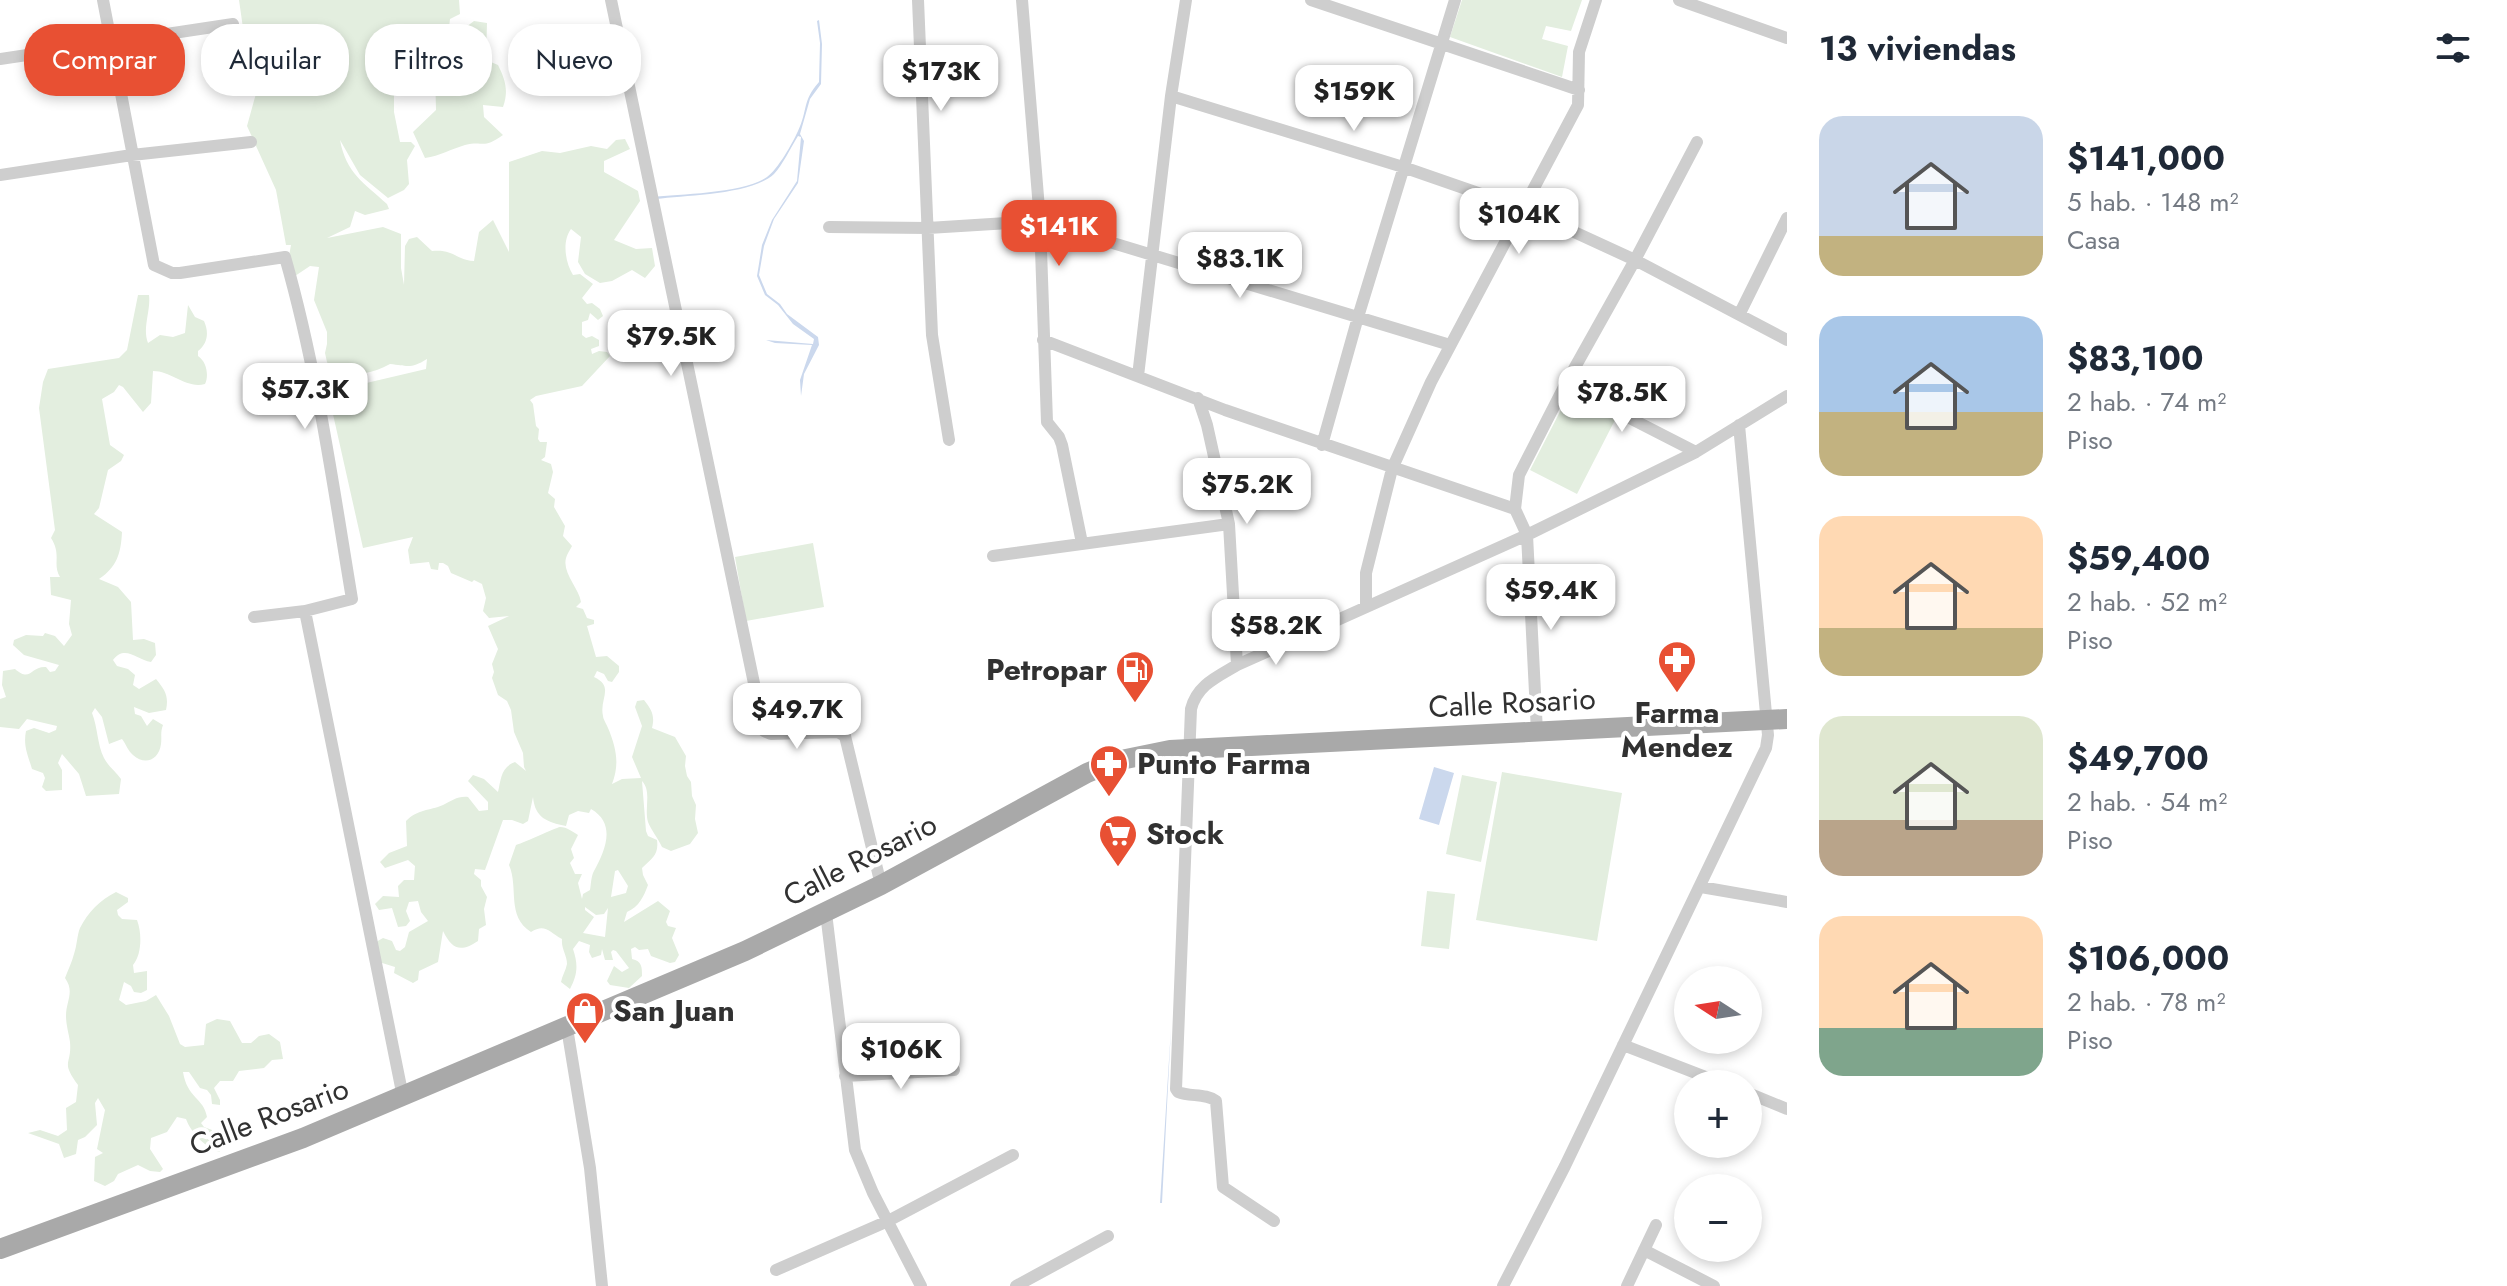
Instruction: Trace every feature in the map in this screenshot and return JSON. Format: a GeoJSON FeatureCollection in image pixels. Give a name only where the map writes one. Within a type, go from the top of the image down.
{"type":"FeatureCollection","features":[{"type":"Feature","properties":{"kind":"main road","name":"Calle Rosario"},"geometry":{"type":"LineString","coordinates":[[0,1249],[303,1138],[745,951],[881,885],[1087,773],[1116,761],[1170,750],[1777,719]]}},
{"type":"Feature","properties":{"kind":"street"},"geometry":{"type":"LineString","coordinates":[[103,0],[107,24]]}},
{"type":"Feature","properties":{"kind":"street"},"geometry":{"type":"LineString","coordinates":[[611,0],[764,731],[771,734],[838,732],[845,736],[881,885]]}},
{"type":"Feature","properties":{"kind":"street"},"geometry":{"type":"LineString","coordinates":[[918,0],[932,335],[949,440]]}},
{"type":"Feature","properties":{"kind":"street"},"geometry":{"type":"LineString","coordinates":[[1022,0],[1040,221],[1047,422],[1062,445],[1082,543]]}},
{"type":"Feature","properties":{"kind":"street"},"geometry":{"type":"LineString","coordinates":[[1138,376],[1171,96],[1186,0]]}},
{"type":"Feature","properties":{"kind":"street"},"geometry":{"type":"LineString","coordinates":[[1311,0],[1579,90]]}},
{"type":"Feature","properties":{"kind":"street"},"geometry":{"type":"LineString","coordinates":[[1322,445],[1455,0]]}},
{"type":"Feature","properties":{"kind":"street"},"geometry":{"type":"LineString","coordinates":[[1366,606],[1366,573],[1392,469],[1450,345],[1578,105],[1579,52],[1596,0]]}},
{"type":"Feature","properties":{"kind":"street"},"geometry":{"type":"LineString","coordinates":[[1679,0],[1787,38]]}},
{"type":"Feature","properties":{"kind":"street"},"geometry":{"type":"LineString","coordinates":[[0,59],[24,55]]}},
{"type":"Feature","properties":{"kind":"street"},"geometry":{"type":"LineString","coordinates":[[121,96],[154,265],[180,273],[285,257],[313,372],[352,599],[305,611],[254,617]]}},
{"type":"Feature","properties":{"kind":"street"},"geometry":{"type":"LineString","coordinates":[[1171,96],[1403,167],[1524,209],[1635,260],[1787,340]]}},
{"type":"Feature","properties":{"kind":"street"},"geometry":{"type":"LineString","coordinates":[[0,175],[132,155],[251,142]]}},
{"type":"Feature","properties":{"kind":"street"},"geometry":{"type":"LineString","coordinates":[[1537,732],[1527,535],[1515,509],[1519,475],[1697,142]]}},
{"type":"Feature","properties":{"kind":"street"},"geometry":{"type":"LineString","coordinates":[[1740,313],[1787,218]]}},
{"type":"Feature","properties":{"kind":"street"},"geometry":{"type":"LineString","coordinates":[[829,227],[928,228],[1040,221],[1450,345]]}},
{"type":"Feature","properties":{"kind":"street"},"geometry":{"type":"LineString","coordinates":[[1043,340],[1221,409],[1515,509]]}},
{"type":"Feature","properties":{"kind":"street"},"geometry":{"type":"LineString","coordinates":[[1565,385],[1696,452]]}},
{"type":"Feature","properties":{"kind":"street"},"geometry":{"type":"LineString","coordinates":[[1274,1221],[1223,1187],[1216,1101],[1183,1094],[1176,1089],[1191,709],[1200,687],[1237,665],[1527,535],[1696,452],[1787,396]]}},
{"type":"Feature","properties":{"kind":"street"},"geometry":{"type":"LineString","coordinates":[[1198,398],[1229,524],[1237,665]]}},
{"type":"Feature","properties":{"kind":"street"},"geometry":{"type":"LineString","coordinates":[[1207,425],[1210,414],[1221,409]]}},
{"type":"Feature","properties":{"kind":"street"},"geometry":{"type":"LineString","coordinates":[[1503,1286],[1701,887],[1777,719],[1739,425]]}},
{"type":"Feature","properties":{"kind":"street"},"geometry":{"type":"LineString","coordinates":[[993,556],[1229,524]]}},
{"type":"Feature","properties":{"kind":"street"},"geometry":{"type":"LineString","coordinates":[[305,611],[403,1097]]}},
{"type":"Feature","properties":{"kind":"street"},"geometry":{"type":"LineString","coordinates":[[1701,887],[1787,902]]}},
{"type":"Feature","properties":{"kind":"street"},"geometry":{"type":"LineString","coordinates":[[826,913],[855,1150],[921,1286]]}},
{"type":"Feature","properties":{"kind":"street"},"geometry":{"type":"LineString","coordinates":[[567,1028],[590,1168],[602,1286]]}},
{"type":"Feature","properties":{"kind":"street"},"geometry":{"type":"LineString","coordinates":[[1623,1045],[1688,1070]]}},
{"type":"Feature","properties":{"kind":"street"},"geometry":{"type":"LineString","coordinates":[[845,1076],[954,1070]]}},
{"type":"Feature","properties":{"kind":"street"},"geometry":{"type":"LineString","coordinates":[[1762,1099],[1787,1109]]}},
{"type":"Feature","properties":{"kind":"street"},"geometry":{"type":"LineString","coordinates":[[776,1270],[888,1221],[1013,1155]]}},
{"type":"Feature","properties":{"kind":"street"},"geometry":{"type":"LineString","coordinates":[[1627,1286],[1656,1225]]}},
{"type":"Feature","properties":{"kind":"street"},"geometry":{"type":"LineString","coordinates":[[1016,1286],[1108,1236]]}},
{"type":"Feature","properties":{"kind":"street"},"geometry":{"type":"LineString","coordinates":[[1644,1250],[1714,1286]]}},
{"type":"Feature","properties":{"kind":"green space"},"geometry":{"type":"Polygon","coordinates":[[[239,0],[459,0],[460,14],[450,19],[449,24],[365,24],[365,96],[394,96],[400,142],[411,142],[415,146],[407,160],[409,184],[404,190],[388,198],[360,175],[340,140],[351,169],[389,209],[365,215],[355,211],[350,227],[327,238],[383,227],[401,234],[404,285],[405,246],[409,239],[417,237],[432,251],[474,261],[479,232],[493,220],[509,252],[509,162],[542,151],[560,153],[591,146],[607,149],[616,140],[625,139],[630,149],[604,161],[604,172],[638,191],[640,201],[614,240],[636,249],[652,248],[655,266],[645,278],[632,270],[612,281],[600,283],[585,274],[578,262],[581,237],[571,229],[566,245],[568,264],[573,275],[580,274],[593,284],[582,298],[587,304],[592,303],[600,309],[603,316],[598,320],[590,313],[588,320],[582,322],[582,335],[599,340],[599,346],[591,349],[592,354],[599,351],[607,352],[610,356],[582,386],[530,400],[539,429],[538,439],[547,442],[545,457],[541,460],[551,464],[553,472],[548,493],[555,499],[554,507],[565,526],[563,536],[572,546],[565,564],[581,602],[576,607],[583,609],[587,618],[594,620],[594,624],[587,626],[596,657],[607,656],[619,666],[619,672],[612,682],[597,671],[594,677],[605,689],[603,717],[616,756],[612,784],[622,779],[641,778],[632,757],[642,726],[635,707],[637,701],[644,700],[652,713],[652,728],[675,737],[686,756],[687,776],[696,805],[698,833],[690,844],[671,851],[662,847],[648,822],[647,790],[642,781],[646,831],[648,836],[657,840],[657,849],[642,868],[648,885],[645,893],[638,904],[627,912],[624,922],[658,901],[670,911],[666,922],[668,926],[676,928],[672,938],[679,955],[675,962],[670,963],[651,956],[648,949],[631,949],[632,959],[641,965],[642,976],[629,988],[610,985],[607,981],[614,966],[622,972],[629,968],[616,951],[611,952],[613,960],[605,960],[602,949],[601,955],[592,958],[590,945],[579,941],[573,949],[576,969],[570,989],[561,982],[567,964],[562,939],[544,928],[531,932],[518,918],[509,865],[516,845],[560,827],[578,835],[571,849],[574,858],[570,863],[575,874],[582,874],[578,883],[582,899],[583,894],[590,890],[592,875],[605,847],[604,822],[591,809],[589,813],[578,811],[569,815],[566,826],[543,818],[536,810],[533,797],[528,821],[523,824],[503,820],[485,870],[475,869],[474,874],[481,880],[487,897],[484,909],[486,925],[479,929],[478,941],[466,947],[457,947],[443,931],[438,962],[419,971],[418,980],[413,983],[394,973],[395,967],[379,962],[376,942],[383,938],[392,941],[396,950],[400,951],[405,947],[409,932],[428,921],[418,901],[409,902],[406,911],[410,921],[406,926],[398,927],[392,908],[379,910],[375,904],[383,896],[399,897],[398,886],[404,880],[414,880],[415,866],[408,860],[385,868],[380,862],[389,853],[407,846],[406,821],[419,812],[461,797],[468,797],[479,811],[488,810],[488,802],[468,781],[473,775],[484,779],[498,792],[502,774],[510,764],[515,762],[526,771],[511,710],[507,701],[498,695],[492,678],[492,664],[498,649],[488,626],[509,616],[489,618],[483,611],[486,598],[482,584],[451,573],[443,563],[439,563],[438,570],[431,569],[429,562],[410,564],[408,550],[413,537],[363,548],[328,392],[426,369],[427,359],[413,366],[390,364],[370,372],[335,377],[325,353],[327,332],[314,300],[319,267],[310,266],[295,276],[289,256],[291,245],[286,245],[276,190],[247,126],[255,96],[349,96],[349,24],[242,24],[239,0]],[[618,870],[615,871],[611,897],[626,893],[628,886],[618,870]],[[585,907],[594,917],[583,933],[605,937],[608,908],[604,914],[596,915],[585,907]]]}},
{"type":"Feature","properties":{"kind":"green space"},"geometry":{"type":"Polygon","coordinates":[[[1462,0],[1582,0],[1571,31],[1546,26],[1542,39],[1568,46],[1562,77],[1450,37],[1462,0]]]}},
{"type":"Feature","properties":{"kind":"green space"},"geometry":{"type":"Polygon","coordinates":[[[492,62],[498,65],[506,90],[503,107],[483,105],[484,117],[503,135],[487,143],[465,145],[425,158],[413,132],[436,110],[436,96],[492,96],[492,62]]]}},
{"type":"Feature","properties":{"kind":"green space"},"geometry":{"type":"Polygon","coordinates":[[[138,295],[149,295],[148,343],[160,335],[173,337],[185,333],[188,305],[195,317],[204,321],[207,333],[206,341],[198,351],[206,369],[205,384],[192,384],[153,371],[151,403],[143,412],[119,385],[102,399],[110,445],[124,455],[108,470],[99,508],[94,514],[122,532],[117,559],[99,579],[118,587],[131,602],[133,640],[144,639],[155,643],[156,655],[151,662],[127,653],[113,660],[117,666],[135,675],[133,685],[139,689],[156,679],[164,690],[166,710],[149,713],[134,707],[135,714],[141,716],[147,726],[153,719],[163,725],[160,750],[147,761],[133,755],[122,739],[109,744],[102,717],[95,708],[92,713],[102,753],[121,779],[119,794],[86,796],[79,774],[62,754],[58,763],[62,770],[62,790],[46,791],[42,787],[43,773],[32,769],[26,731],[34,728],[49,733],[57,726],[27,719],[19,729],[0,727],[0,699],[6,697],[2,685],[3,671],[15,669],[28,674],[46,667],[50,672],[59,665],[24,655],[13,645],[14,640],[26,635],[43,636],[45,633],[55,636],[64,646],[72,635],[69,624],[71,600],[51,595],[50,577],[60,577],[51,538],[55,530],[39,408],[43,382],[48,369],[119,358],[127,350],[138,295]]]}},
{"type":"Feature","properties":{"kind":"green space"},"geometry":{"type":"Polygon","coordinates":[[[1568,396],[1615,420],[1577,494],[1530,470],[1568,396]]]}},
{"type":"Feature","properties":{"kind":"green space"},"geometry":{"type":"Polygon","coordinates":[[[813,543],[824,607],[746,621],[735,557],[813,543]]]}},
{"type":"Feature","properties":{"kind":"green space"},"geometry":{"type":"Polygon","coordinates":[[[1502,772],[1622,793],[1597,941],[1476,920],[1502,772]]]}},
{"type":"Feature","properties":{"kind":"green space"},"geometry":{"type":"Polygon","coordinates":[[[1462,775],[1497,782],[1481,862],[1446,854],[1462,775]]]}},
{"type":"Feature","properties":{"kind":"green space"},"geometry":{"type":"Polygon","coordinates":[[[1427,891],[1455,894],[1449,949],[1421,946],[1427,891]]]}},
{"type":"Feature","properties":{"kind":"green space"},"geometry":{"type":"Polygon","coordinates":[[[116,892],[128,898],[128,902],[117,910],[118,915],[122,919],[137,920],[139,925],[140,943],[133,965],[134,973],[147,971],[147,990],[134,992],[124,982],[119,1000],[126,1005],[146,1001],[156,995],[169,1016],[180,1044],[185,1047],[204,1045],[206,1024],[217,1019],[230,1021],[242,1043],[251,1043],[259,1036],[269,1034],[280,1042],[283,1059],[272,1060],[264,1068],[239,1071],[233,1081],[220,1081],[214,1088],[220,1105],[212,1104],[207,1090],[200,1088],[189,1072],[183,1072],[188,1087],[205,1111],[207,1117],[201,1123],[212,1130],[213,1136],[223,1138],[225,1147],[219,1152],[209,1147],[195,1134],[186,1119],[177,1117],[167,1132],[151,1138],[150,1149],[163,1169],[160,1172],[138,1165],[118,1174],[114,1181],[105,1186],[94,1181],[95,1157],[103,1153],[97,1149],[105,1110],[98,1098],[95,1103],[97,1125],[78,1140],[76,1154],[64,1158],[59,1144],[28,1133],[40,1130],[58,1136],[67,1130],[66,1108],[76,1102],[78,1085],[68,1067],[70,1042],[66,1016],[70,992],[65,978],[83,922],[100,903],[116,892]]]}},
{"type":"Feature","properties":{"kind":"water"},"geometry":{"type":"Polygon","coordinates":[[[819,20],[821,84],[810,99],[800,134],[804,141],[798,183],[774,219],[764,246],[759,275],[767,294],[818,337],[819,345],[804,374],[801,396],[800,380],[812,345],[766,340],[813,344],[814,339],[793,324],[778,305],[765,295],[757,276],[762,245],[772,220],[797,181],[801,137],[798,136],[777,171],[764,181],[718,193],[652,197],[728,190],[757,182],[771,173],[792,143],[810,95],[819,82],[819,20]]]}},
{"type":"Feature","properties":{"kind":"water"},"geometry":{"type":"Polygon","coordinates":[[[1434,767],[1454,773],[1439,825],[1419,819],[1434,767]]]}},
{"type":"Feature","properties":{"kind":"water"},"geometry":{"type":"Polygon","coordinates":[[[1171,1028],[1162,1203],[1160,1203],[1171,1028]]]}},
{"type":"Feature","properties":{"kind":"place","name":"Farma Mendez"},"geometry":{"type":"Point","coordinates":[1677,694]}},
{"type":"Feature","properties":{"kind":"place","name":"Petropar"},"geometry":{"type":"Point","coordinates":[1135,704]}},
{"type":"Feature","properties":{"kind":"place","name":"Punto Farma"},"geometry":{"type":"Point","coordinates":[1109,798]}},
{"type":"Feature","properties":{"kind":"place","name":"Stock"},"geometry":{"type":"Point","coordinates":[1118,868]}},
{"type":"Feature","properties":{"kind":"place","name":"San Juan"},"geometry":{"type":"Point","coordinates":[585,1045]}}]}
